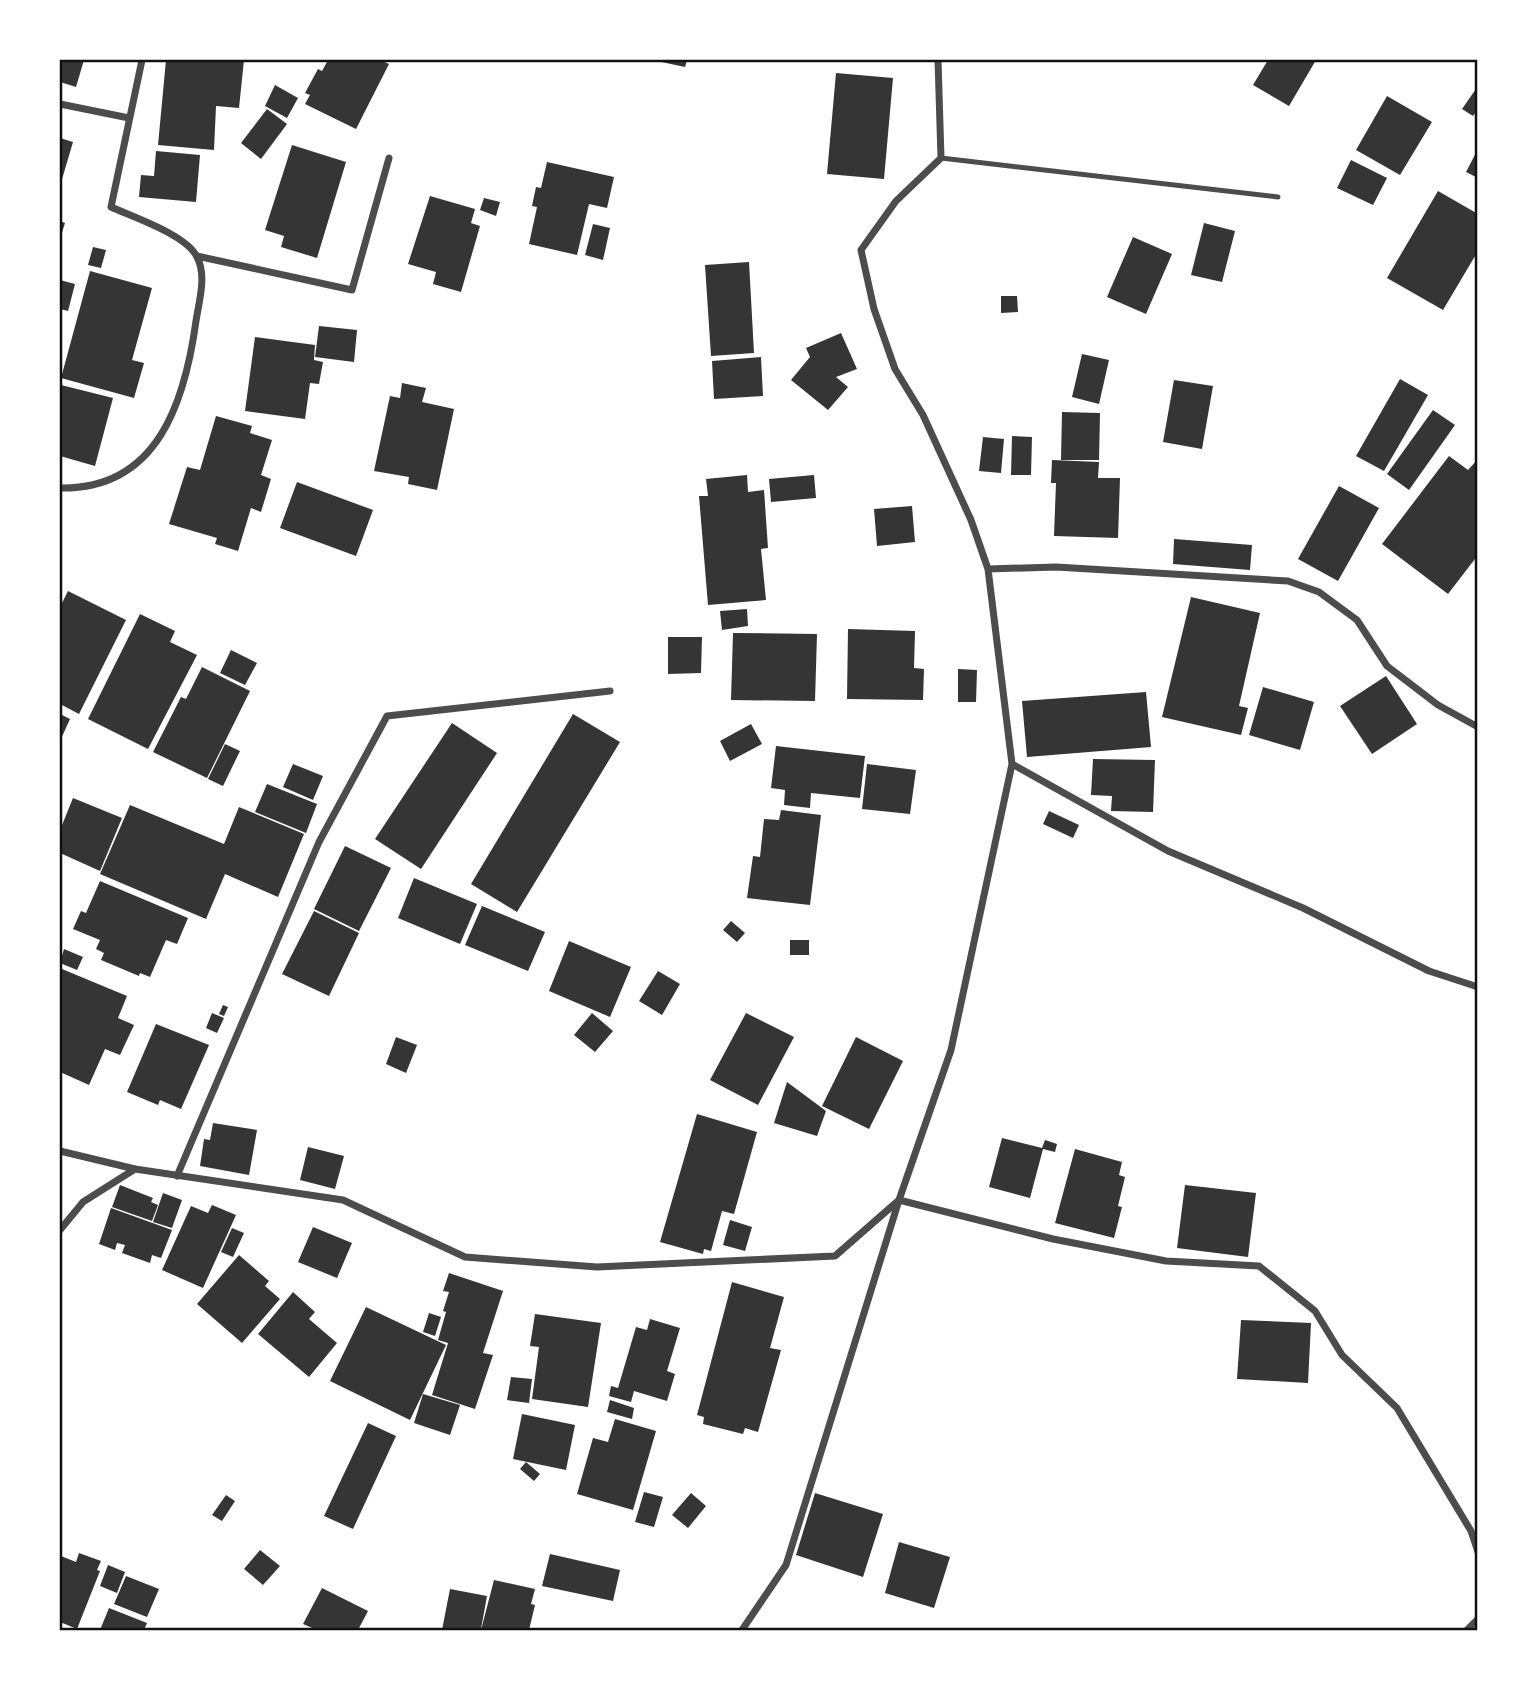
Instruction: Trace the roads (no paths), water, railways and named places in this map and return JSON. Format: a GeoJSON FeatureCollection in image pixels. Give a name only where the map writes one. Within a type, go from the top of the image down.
{"type":"FeatureCollection","features":[{"type":"Feature","properties":{"kind":"street"},"geometry":{"type":"LineString","coordinates":[[142,60],[111,207],[172,235],[197,256],[352,290],[389,158]]}},
{"type":"Feature","properties":{"kind":"street"},"geometry":{"type":"LineString","coordinates":[[742,1630],[786,1565],[899,1200],[951,1050],[1012,764],[988,569],[971,520],[923,415],[895,369],[874,309],[861,250],[896,201],[941,158],[938,60]]}},
{"type":"Feature","properties":{"kind":"street"},"geometry":{"type":"LineString","coordinates":[[60,104],[129,118]]}},
{"type":"Feature","properties":{"kind":"street"},"geometry":{"type":"LineString","coordinates":[[60,488],[104,481],[131,469],[155,445],[175,413],[194,338],[202,279],[197,256]]}},
{"type":"Feature","properties":{"kind":"street"},"geometry":{"type":"LineString","coordinates":[[988,569],[1056,567],[1288,581],[1319,592],[1357,620],[1387,666],[1438,705],[1478,727]]}},
{"type":"Feature","properties":{"kind":"street"},"geometry":{"type":"LineString","coordinates":[[177,1175],[320,842],[387,716],[610,691]]}},
{"type":"Feature","properties":{"kind":"street"},"geometry":{"type":"LineString","coordinates":[[1012,764],[1168,851],[1303,908],[1429,971],[1478,987]]}},
{"type":"Feature","properties":{"kind":"street"},"geometry":{"type":"LineString","coordinates":[[60,1151],[135,1169],[342,1200],[465,1257],[597,1266],[835,1255],[899,1200]]}},
{"type":"Feature","properties":{"kind":"street"},"geometry":{"type":"LineString","coordinates":[[60,1230],[83,1202],[135,1169]]}},
{"type":"Feature","properties":{"kind":"street"},"geometry":{"type":"LineString","coordinates":[[899,1200],[1053,1239],[1166,1261],[1259,1266],[1315,1311],[1342,1355],[1398,1408],[1474,1531],[1478,1552]]}},
{"type":"Feature","properties":{"kind":"street"},"geometry":{"type":"LineString","coordinates":[[1467,1630],[1478,1619]]}},
{"type":"Feature","properties":{"kind":"lane"},"geometry":{"type":"LineString","coordinates":[[941,158],[1278,197]]}}]}
